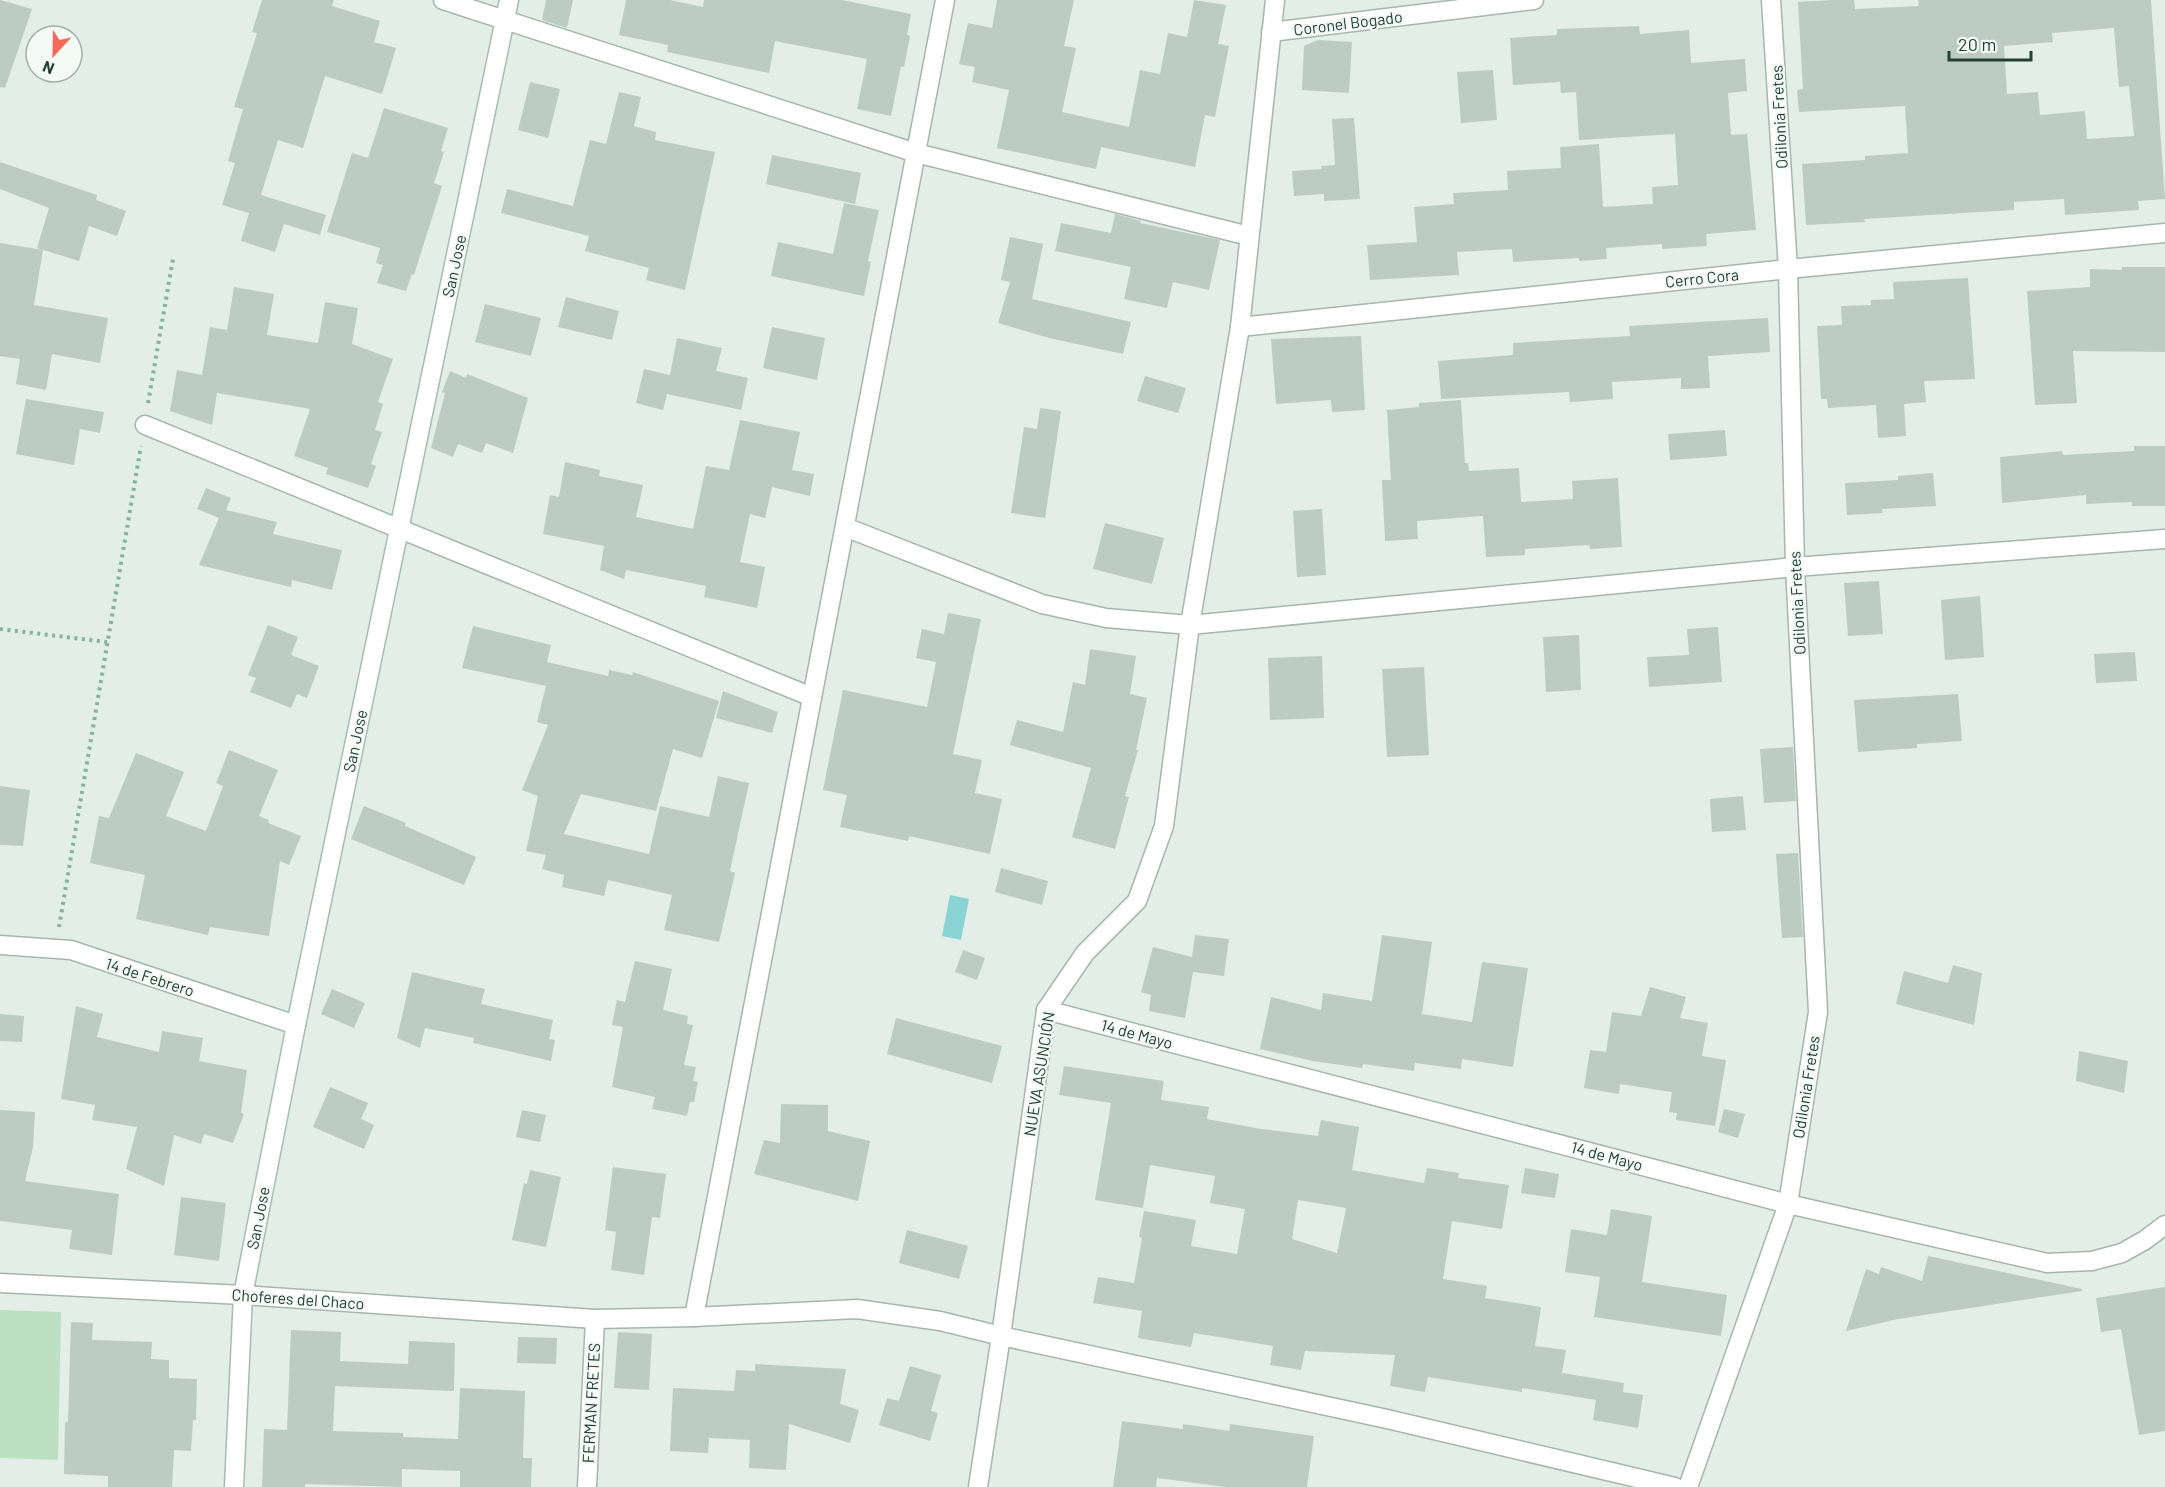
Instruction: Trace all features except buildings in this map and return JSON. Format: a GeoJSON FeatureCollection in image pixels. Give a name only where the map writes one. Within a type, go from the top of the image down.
{"type":"FeatureCollection","features":[{"type":"Feature","properties":{"kind":"street"},"geometry":{"type":"LineString","coordinates":[[443,0],[916,153],[1249,236]]}},
{"type":"Feature","properties":{"kind":"street","name":"San Jose"},"geometry":{"type":"LineString","coordinates":[[234,1487],[243,1295],[296,1025],[509,0]]}},
{"type":"Feature","properties":{"kind":"street"},"geometry":{"type":"LineString","coordinates":[[694,1317],[945,0]]}},
{"type":"Feature","properties":{"kind":"street","name":"NUEVA ASUNCIÓN"},"geometry":{"type":"LineString","coordinates":[[978,1487],[1046,1010],[1084,953],[1137,901],[1164,826],[1190,625],[1240,327],[1275,0]]}},
{"type":"Feature","properties":{"kind":"street","name":"Coronel Bogado"},"geometry":{"type":"LineString","coordinates":[[1271,32],[1534,0]]}},
{"type":"Feature","properties":{"kind":"street","name":"Odilonia Fretes"},"geometry":{"type":"LineString","coordinates":[[1688,1487],[1788,1204],[1818,1012],[1795,567],[1788,269],[1772,0]]}},
{"type":"Feature","properties":{"kind":"street","name":"Cerro Cora"},"geometry":{"type":"LineString","coordinates":[[1240,327],[1788,269],[2165,233]]}},
{"type":"Feature","properties":{"kind":"street"},"geometry":{"type":"LineString","coordinates":[[145,425],[812,697]]}},
{"type":"Feature","properties":{"kind":"street"},"geometry":{"type":"LineString","coordinates":[[844,528],[1042,604],[1106,618],[1190,625],[1795,567],[2165,539]]}},
{"type":"Feature","properties":{"kind":"street","name":"14 de Febrero"},"geometry":{"type":"LineString","coordinates":[[0,945],[71,950],[296,1025]]}},
{"type":"Feature","properties":{"kind":"street","name":"14 de Mayo"},"geometry":{"type":"LineString","coordinates":[[1046,1010],[1788,1204],[2047,1263],[2092,1261],[2122,1253],[2165,1225]]}},
{"type":"Feature","properties":{"kind":"street","name":"Choferes del Chaco"},"geometry":{"type":"LineString","coordinates":[[0,1283],[243,1295],[595,1319],[857,1309],[940,1321],[1387,1419],[1675,1487]]}},
{"type":"Feature","properties":{"kind":"street","name":"FERMAN FRETES"},"geometry":{"type":"LineString","coordinates":[[587,1487],[595,1319]]}},
{"type":"Feature","properties":{"kind":"path"},"geometry":{"type":"LineString","coordinates":[[56,949],[106,642],[173,259]]}},
{"type":"Feature","properties":{"kind":"path"},"geometry":{"type":"LineString","coordinates":[[0,629],[106,642]]}},
{"type":"Feature","properties":{"kind":"green space"},"geometry":{"type":"Polygon","coordinates":[[[0,1310],[61,1312],[58,1460],[0,1458],[0,1310]]]}},
{"type":"Feature","properties":{"kind":"water"},"geometry":{"type":"Polygon","coordinates":[[[950,895],[969,899],[961,940],[942,936],[950,895]]]}}]}
